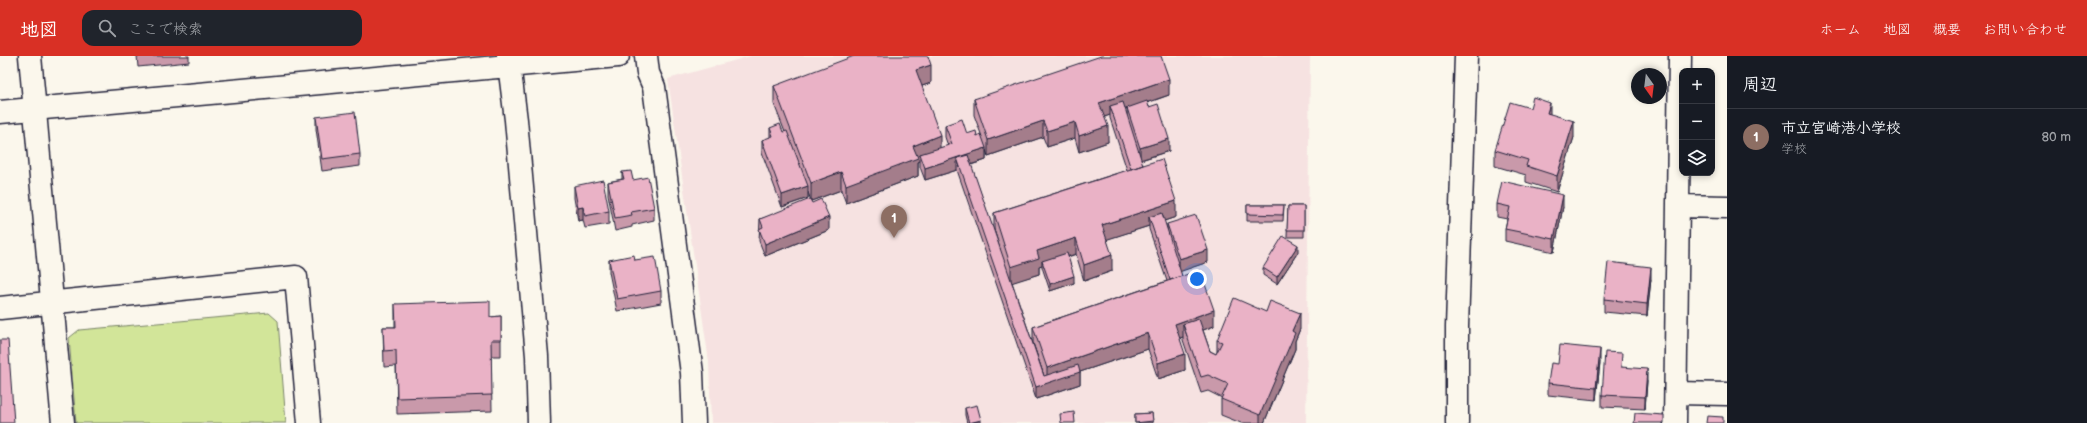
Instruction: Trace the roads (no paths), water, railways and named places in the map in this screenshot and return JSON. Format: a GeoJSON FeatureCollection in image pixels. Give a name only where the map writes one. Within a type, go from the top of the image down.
{"type":"FeatureCollection","features":[{"type":"Feature","properties":{"kind":"street"},"geometry":{"type":"LineString","coordinates":[[30,56],[36,109],[63,423]]}},
{"type":"Feature","properties":{"kind":"street"},"geometry":{"type":"LineString","coordinates":[[0,112],[509,60],[618,56]]}},
{"type":"Feature","properties":{"kind":"street"},"geometry":{"type":"LineString","coordinates":[[646,56],[648,73],[654,87],[691,365],[694,423]]}},
{"type":"Feature","properties":{"kind":"street"},"geometry":{"type":"LineString","coordinates":[[1457,423],[1457,327],[1466,56]]}},
{"type":"Feature","properties":{"kind":"street"},"geometry":{"type":"LineString","coordinates":[[1675,423],[1680,56]]}},
{"type":"Feature","properties":{"kind":"street"},"geometry":{"type":"LineString","coordinates":[[509,60],[516,120],[537,356],[539,423]]}},
{"type":"Feature","properties":{"kind":"street"},"geometry":{"type":"LineString","coordinates":[[1678,206],[1727,207]]}},
{"type":"Feature","properties":{"kind":"street"},"geometry":{"type":"LineString","coordinates":[[0,308],[296,278],[309,423]]}},
{"type":"Feature","properties":{"kind":"street"},"geometry":{"type":"LineString","coordinates":[[1676,393],[1727,394]]}},
{"type":"Feature","properties":{"kind":"place","name":"市立宮崎港小学校"},"geometry":{"type":"Point","coordinates":[894,238]}}]}
